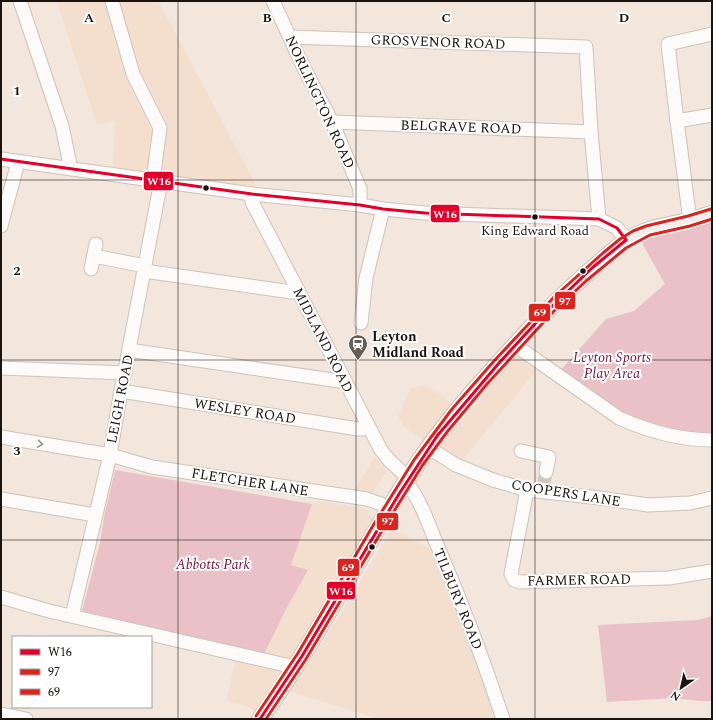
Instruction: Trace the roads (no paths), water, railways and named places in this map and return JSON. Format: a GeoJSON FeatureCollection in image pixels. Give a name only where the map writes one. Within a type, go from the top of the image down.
{"type":"FeatureCollection","features":[{"type":"Feature","properties":{"kind":"main road"},"geometry":{"type":"LineString","coordinates":[[260,719],[295,669],[407,480],[428,448],[460,406],[560,297],[626,240],[647,230],[690,221],[712,214]]}},
{"type":"Feature","properties":{"kind":"street"},"geometry":{"type":"LineString","coordinates":[[20,1],[62,126],[71,168]]}},
{"type":"Feature","properties":{"kind":"street","name":"LEIGH ROAD"},"geometry":{"type":"LineString","coordinates":[[72,616],[110,455],[120,391],[145,268],[157,181],[160,128],[133,74],[112,1]]}},
{"type":"Feature","properties":{"kind":"street","name":"NORLINGTON ROAD"},"geometry":{"type":"LineString","coordinates":[[273,1],[332,122],[360,189],[360,205]]}},
{"type":"Feature","properties":{"kind":"street"},"geometry":{"type":"LineString","coordinates":[[690,221],[668,44],[712,34]]}},
{"type":"Feature","properties":{"kind":"street","name":"GROSVENOR ROAD"},"geometry":{"type":"LineString","coordinates":[[290,37],[586,47],[591,132]]}},
{"type":"Feature","properties":{"kind":"street"},"geometry":{"type":"LineString","coordinates":[[677,121],[712,115]]}},
{"type":"Feature","properties":{"kind":"street","name":"BELGRAVE ROAD"},"geometry":{"type":"LineString","coordinates":[[332,122],[591,132]]}},
{"type":"Feature","properties":{"kind":"street"},"geometry":{"type":"LineString","coordinates":[[591,132],[599,219]]}},
{"type":"Feature","properties":{"kind":"street"},"geometry":{"type":"LineString","coordinates":[[1,159],[252,194],[360,205],[383,209],[425,213],[599,219],[617,228],[626,240]]}},
{"type":"Feature","properties":{"kind":"street"},"geometry":{"type":"LineString","coordinates":[[1,226],[18,162]]}},
{"type":"Feature","properties":{"kind":"street","name":"MIDLAND ROAD"},"geometry":{"type":"LineString","coordinates":[[252,194],[252,202],[384,456],[407,480]]}},
{"type":"Feature","properties":{"kind":"street"},"geometry":{"type":"LineString","coordinates":[[361,323],[366,278],[383,209]]}},
{"type":"Feature","properties":{"kind":"street"},"geometry":{"type":"LineString","coordinates":[[91,269],[95,250],[145,268],[292,292],[298,290]]}},
{"type":"Feature","properties":{"kind":"street"},"geometry":{"type":"LineString","coordinates":[[515,345],[619,418],[633,425],[692,439],[712,440]]}},
{"type":"Feature","properties":{"kind":"street"},"geometry":{"type":"LineString","coordinates":[[129,350],[339,381],[344,379]]}},
{"type":"Feature","properties":{"kind":"street"},"geometry":{"type":"LineString","coordinates":[[1,368],[125,372]]}},
{"type":"Feature","properties":{"kind":"street","name":"WESLEY ROAD"},"geometry":{"type":"LineString","coordinates":[[120,391],[358,429],[363,429],[368,426]]}},
{"type":"Feature","properties":{"kind":"street","name":"FLETCHER LANE"},"geometry":{"type":"LineString","coordinates":[[1,437],[110,455],[152,467],[367,499],[381,504],[388,511]]}},
{"type":"Feature","properties":{"kind":"street","name":"COOPERS LANE"},"geometry":{"type":"LineString","coordinates":[[428,448],[456,465],[493,480],[527,490],[544,482],[600,498],[648,506],[690,503],[712,498]]}},
{"type":"Feature","properties":{"kind":"street"},"geometry":{"type":"LineString","coordinates":[[521,451],[549,457],[544,482]]}},
{"type":"Feature","properties":{"kind":"street","name":"TILBURY ROAD"},"geometry":{"type":"LineString","coordinates":[[407,480],[415,495],[452,581],[493,687],[503,719]]}},
{"type":"Feature","properties":{"kind":"street","name":"FARMER ROAD"},"geometry":{"type":"LineString","coordinates":[[527,490],[511,574],[514,580],[520,582],[669,578],[712,571]]}},
{"type":"Feature","properties":{"kind":"street"},"geometry":{"type":"LineString","coordinates":[[1,499],[95,515]]}},
{"type":"Feature","properties":{"kind":"street"},"geometry":{"type":"LineString","coordinates":[[1,597],[72,616],[290,666],[295,669]]}},
{"type":"Feature","properties":{"kind":"street"},"geometry":{"type":"LineString","coordinates":[[1,714],[26,719]]}},
{"type":"Feature","properties":{"kind":"tunnel"},"geometry":{"type":"LineString","coordinates":[[544,483],[546,472]]}},
{"type":"Feature","properties":{"kind":"place","name":"King Edward Road"},"geometry":{"type":"Point","coordinates":[535,217]}},
{"type":"Feature","properties":{"kind":"place","name":"Leyton Midland Road"},"geometry":{"type":"Point","coordinates":[358,361]}},
{"type":"Feature","properties":{"kind":"park label","name":"Leyton Sports Play Area"},"geometry":{"type":"Point","coordinates":[612,366]}},
{"type":"Feature","properties":{"kind":"park label","name":"Abbotts Park"},"geometry":{"type":"Point","coordinates":[213,564]}}]}
